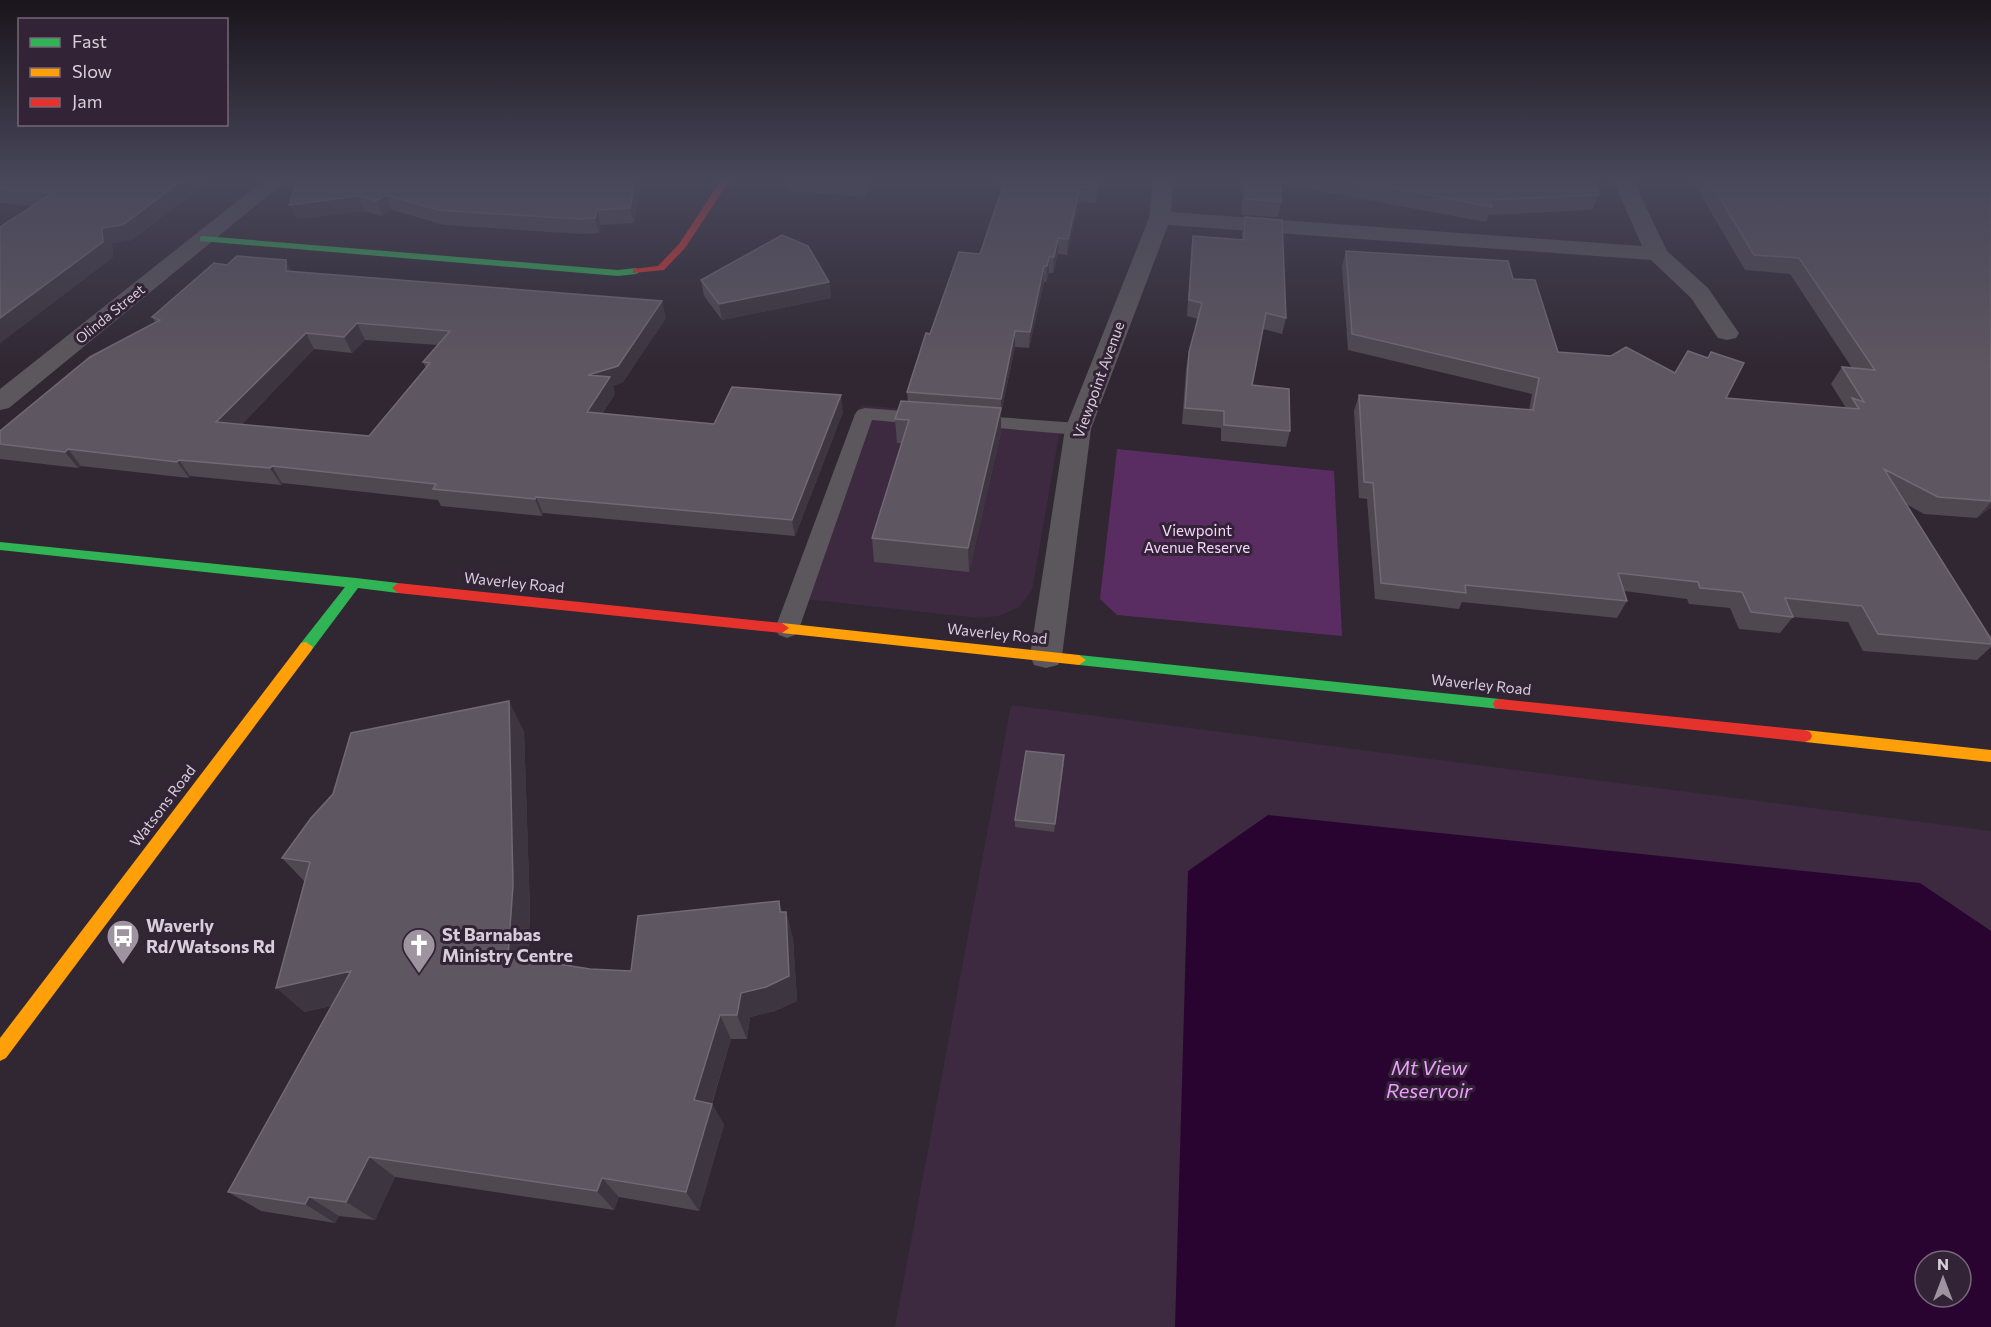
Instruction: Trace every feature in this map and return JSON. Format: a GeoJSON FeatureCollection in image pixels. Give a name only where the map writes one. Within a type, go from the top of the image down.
{"type":"FeatureCollection","features":[{"type":"Feature","properties":{"kind":"main road"},"geometry":{"type":"LineString","coordinates":[[239,242],[618,273],[661,268],[685,242]]}},
{"type":"Feature","properties":{"kind":"main road","name":"Waverley Road"},"geometry":{"type":"LineString","coordinates":[[0,546],[1991,756]]}},
{"type":"Feature","properties":{"kind":"main road","name":"Watsons Road"},"geometry":{"type":"LineString","coordinates":[[0,1052],[210,771],[356,582]]}},
{"type":"Feature","properties":{"kind":"street","name":"Olinda Street"},"geometry":{"type":"LineString","coordinates":[[0,402],[199,242]]}},
{"type":"Feature","properties":{"kind":"street","name":"Viewpoint Avenue"},"geometry":{"type":"LineString","coordinates":[[1046,656],[1078,429],[1151,242]]}},
{"type":"Feature","properties":{"kind":"street"},"geometry":{"type":"LineString","coordinates":[[1491,242],[1658,254]]}},
{"type":"Feature","properties":{"kind":"street"},"geometry":{"type":"LineString","coordinates":[[1652,242],[1658,254],[1700,293],[1727,333]]}},
{"type":"Feature","properties":{"kind":"lane"},"geometry":{"type":"LineString","coordinates":[[787,629],[865,414],[1078,429]]}},
{"type":"Feature","properties":{"kind":"shaded area"},"geometry":{"type":"Polygon","coordinates":[[[861,405],[1061,423],[1032,590],[1019,607],[999,616],[979,618],[787,597],[861,405]]]}},
{"type":"Feature","properties":{"kind":"shaded area","name":"Mt View Reservoir"},"geometry":{"type":"Polygon","coordinates":[[[1011,705],[1991,831],[1991,1327],[895,1327],[1011,705]]]}},
{"type":"Feature","properties":{"kind":"green space","name":"Viewpoint Avenue Reserve"},"geometry":{"type":"Polygon","coordinates":[[[1117,449],[1334,471],[1342,636],[1117,615],[1100,599],[1117,449]]]}},
{"type":"Feature","properties":{"kind":"water","name":"Mt View Reservoir"},"geometry":{"type":"Polygon","coordinates":[[[1268,815],[1920,883],[1991,931],[1991,1327],[1175,1327],[1188,871],[1268,815]]]}},
{"type":"Feature","properties":{"kind":"building"},"geometry":{"type":"Polygon","coordinates":[[[0,242],[103,242],[103,242],[0,318],[0,242]]]}},
{"type":"Feature","properties":{"kind":"building"},"geometry":{"type":"Polygon","coordinates":[[[770,242],[798,242],[808,246],[829,282],[719,304],[701,280],[770,242]]]}},
{"type":"Feature","properties":{"kind":"building"},"geometry":{"type":"Polygon","coordinates":[[[984,242],[1057,242],[1054,257],[1049,257],[1047,266],[1044,266],[1030,332],[1015,331],[1001,399],[907,392],[926,333],[930,334],[959,252],[980,254],[984,242]]]}},
{"type":"Feature","properties":{"kind":"building"},"geometry":{"type":"Polygon","coordinates":[[[1193,242],[1283,242],[1286,318],[1266,313],[1252,385],[1289,389],[1290,431],[1224,425],[1224,411],[1185,408],[1189,352],[1202,303],[1189,300],[1193,242]]]}},
{"type":"Feature","properties":{"kind":"building"},"geometry":{"type":"Polygon","coordinates":[[[1746,242],[1991,242],[1991,501],[1938,497],[1884,469],[1991,639],[1991,644],[1878,634],[1862,606],[1785,598],[1793,617],[1751,612],[1742,592],[1700,588],[1698,582],[1618,573],[1627,601],[1465,585],[1466,593],[1381,583],[1373,483],[1364,482],[1359,395],[1533,410],[1539,378],[1352,334],[1346,251],[1508,261],[1513,279],[1535,280],[1558,352],[1611,356],[1626,347],[1675,373],[1688,351],[1708,358],[1711,352],[1744,363],[1726,398],[1859,409],[1852,398],[1864,402],[1842,367],[1875,370],[1799,258],[1754,255],[1746,242]]]}},
{"type":"Feature","properties":{"kind":"building"},"geometry":{"type":"Polygon","coordinates":[[[237,256],[286,260],[286,271],[662,301],[618,366],[588,375],[610,377],[587,412],[714,424],[732,387],[841,395],[792,520],[433,489],[436,484],[272,466],[270,468],[179,460],[177,462],[68,449],[65,452],[0,444],[0,431],[90,357],[160,320],[152,317],[214,263],[227,265],[237,256]],[[357,323],[344,337],[306,333],[216,422],[369,436],[430,363],[423,362],[450,331],[357,323]]]}},
{"type":"Feature","properties":{"kind":"building"},"geometry":{"type":"Polygon","coordinates":[[[901,401],[1001,408],[968,548],[872,538],[909,420],[895,419],[901,401]]]}},
{"type":"Feature","properties":{"kind":"building","name":"St Barnabas Ministry Centre"},"geometry":{"type":"Polygon","coordinates":[[[509,701],[513,885],[508,956],[590,969],[631,971],[638,916],[779,901],[780,912],[786,912],[789,976],[766,987],[741,993],[737,1015],[720,1015],[694,1100],[712,1104],[686,1192],[602,1178],[597,1191],[369,1157],[346,1202],[309,1197],[305,1204],[228,1192],[351,971],[276,988],[310,862],[282,858],[311,818],[333,794],[351,733],[509,701]]]}},
{"type":"Feature","properties":{"kind":"building"},"geometry":{"type":"Polygon","coordinates":[[[1026,751],[1064,755],[1055,824],[1015,820],[1026,751]]]}},
{"type":"Feature","properties":{"kind":"traffic: fast"},"geometry":{"type":"LineString","coordinates":[[239,242],[618,273],[636,271]]}},
{"type":"Feature","properties":{"kind":"traffic: fast"},"geometry":{"type":"LineString","coordinates":[[0,546],[398,588]]}},
{"type":"Feature","properties":{"kind":"traffic: fast"},"geometry":{"type":"LineString","coordinates":[[306,647],[356,582]]}},
{"type":"Feature","properties":{"kind":"traffic: fast"},"geometry":{"type":"LineString","coordinates":[[1079,660],[1500,704]]}},
{"type":"Feature","properties":{"kind":"traffic: slow"},"geometry":{"type":"LineString","coordinates":[[782,628],[1079,660]]}},
{"type":"Feature","properties":{"kind":"traffic: slow"},"geometry":{"type":"LineString","coordinates":[[0,1052],[306,647]]}},
{"type":"Feature","properties":{"kind":"traffic: slow"},"geometry":{"type":"LineString","coordinates":[[1805,736],[1991,756]]}},
{"type":"Feature","properties":{"kind":"traffic: jam"},"geometry":{"type":"LineString","coordinates":[[636,271],[661,268],[685,242]]}},
{"type":"Feature","properties":{"kind":"traffic: jam"},"geometry":{"type":"LineString","coordinates":[[398,588],[782,628]]}},
{"type":"Feature","properties":{"kind":"traffic: jam"},"geometry":{"type":"LineString","coordinates":[[1500,704],[1805,736]]}},
{"type":"Feature","properties":{"kind":"place","name":"Waverly Rd/Watsons Rd"},"geometry":{"type":"Point","coordinates":[123,965]}},
{"type":"Feature","properties":{"kind":"place","name":"St Barnabas Ministry Centre"},"geometry":{"type":"Point","coordinates":[419,974]}}]}
